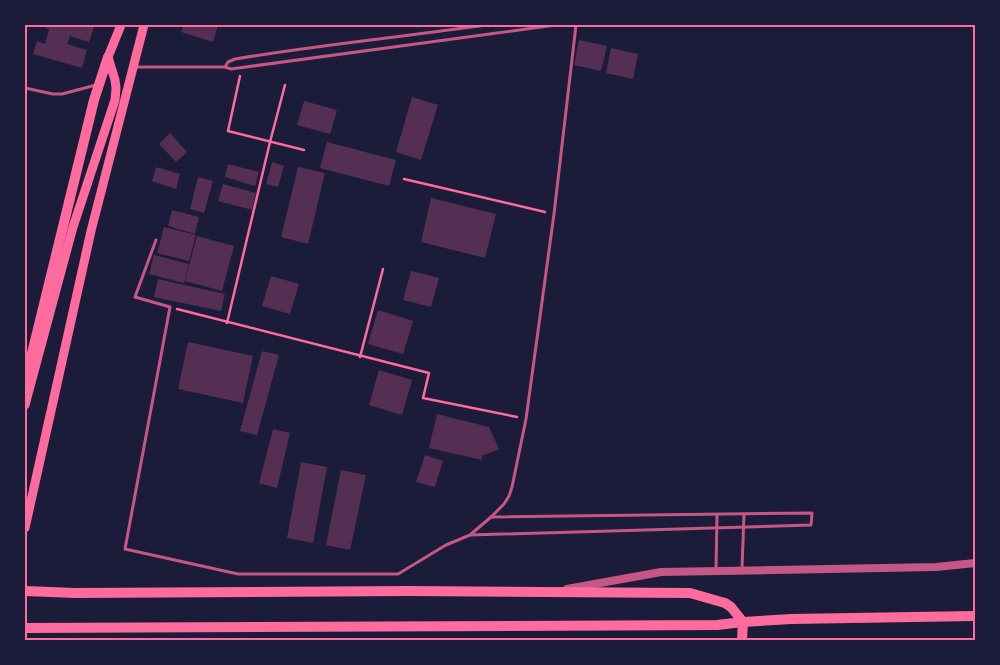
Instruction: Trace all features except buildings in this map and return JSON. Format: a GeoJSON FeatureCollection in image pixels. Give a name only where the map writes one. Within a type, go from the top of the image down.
{"type":"FeatureCollection","features":[{"type":"Feature","properties":{"kind":"main road"},"geometry":{"type":"LineString","coordinates":[[25,382],[94,100],[121,25]]}},
{"type":"Feature","properties":{"kind":"main road"},"geometry":{"type":"LineString","coordinates":[[25,528],[91,232],[144,25]]}},
{"type":"Feature","properties":{"kind":"main road"},"geometry":{"type":"LineString","coordinates":[[25,405],[74,227],[115,100],[115,80],[108,57]]}},
{"type":"Feature","properties":{"kind":"main road"},"geometry":{"type":"LineString","coordinates":[[25,590],[75,593],[397,591],[690,593],[725,603],[731,607],[743,622],[742,640]]}},
{"type":"Feature","properties":{"kind":"main road"},"geometry":{"type":"LineString","coordinates":[[25,628],[716,625],[791,619],[975,616]]}},
{"type":"Feature","properties":{"kind":"street"},"geometry":{"type":"LineString","coordinates":[[548,592],[661,572],[936,567],[975,563]]}},
{"type":"Feature","properties":{"kind":"lane"},"geometry":{"type":"LineString","coordinates":[[225,67],[231,60],[286,51],[486,25]]}},
{"type":"Feature","properties":{"kind":"lane"},"geometry":{"type":"LineString","coordinates":[[133,67],[242,68],[556,25]]}},
{"type":"Feature","properties":{"kind":"lane"},"geometry":{"type":"LineString","coordinates":[[156,240],[135,297],[170,307],[124,549],[238,574],[398,574],[446,545],[470,535],[504,504],[512,487],[526,419],[554,214],[576,25]]}},
{"type":"Feature","properties":{"kind":"lane"},"geometry":{"type":"LineString","coordinates":[[25,88],[62,94],[99,85]]}},
{"type":"Feature","properties":{"kind":"lane"},"geometry":{"type":"LineString","coordinates":[[742,571],[744,514]]}},
{"type":"Feature","properties":{"kind":"lane"},"geometry":{"type":"LineString","coordinates":[[470,535],[811,525],[812,514],[491,517]]}},
{"type":"Feature","properties":{"kind":"lane"},"geometry":{"type":"LineString","coordinates":[[716,571],[717,515]]}},
{"type":"Feature","properties":{"kind":"path"},"geometry":{"type":"LineString","coordinates":[[242,68],[228,131],[304,150]]}},
{"type":"Feature","properties":{"kind":"path"},"geometry":{"type":"LineString","coordinates":[[227,322],[285,84]]}},
{"type":"Feature","properties":{"kind":"path"},"geometry":{"type":"LineString","coordinates":[[404,179],[554,214]]}},
{"type":"Feature","properties":{"kind":"path"},"geometry":{"type":"LineString","coordinates":[[360,357],[382,269]]}},
{"type":"Feature","properties":{"kind":"path"},"geometry":{"type":"LineString","coordinates":[[170,307],[360,357],[429,373],[422,398],[526,419]]}}]}
